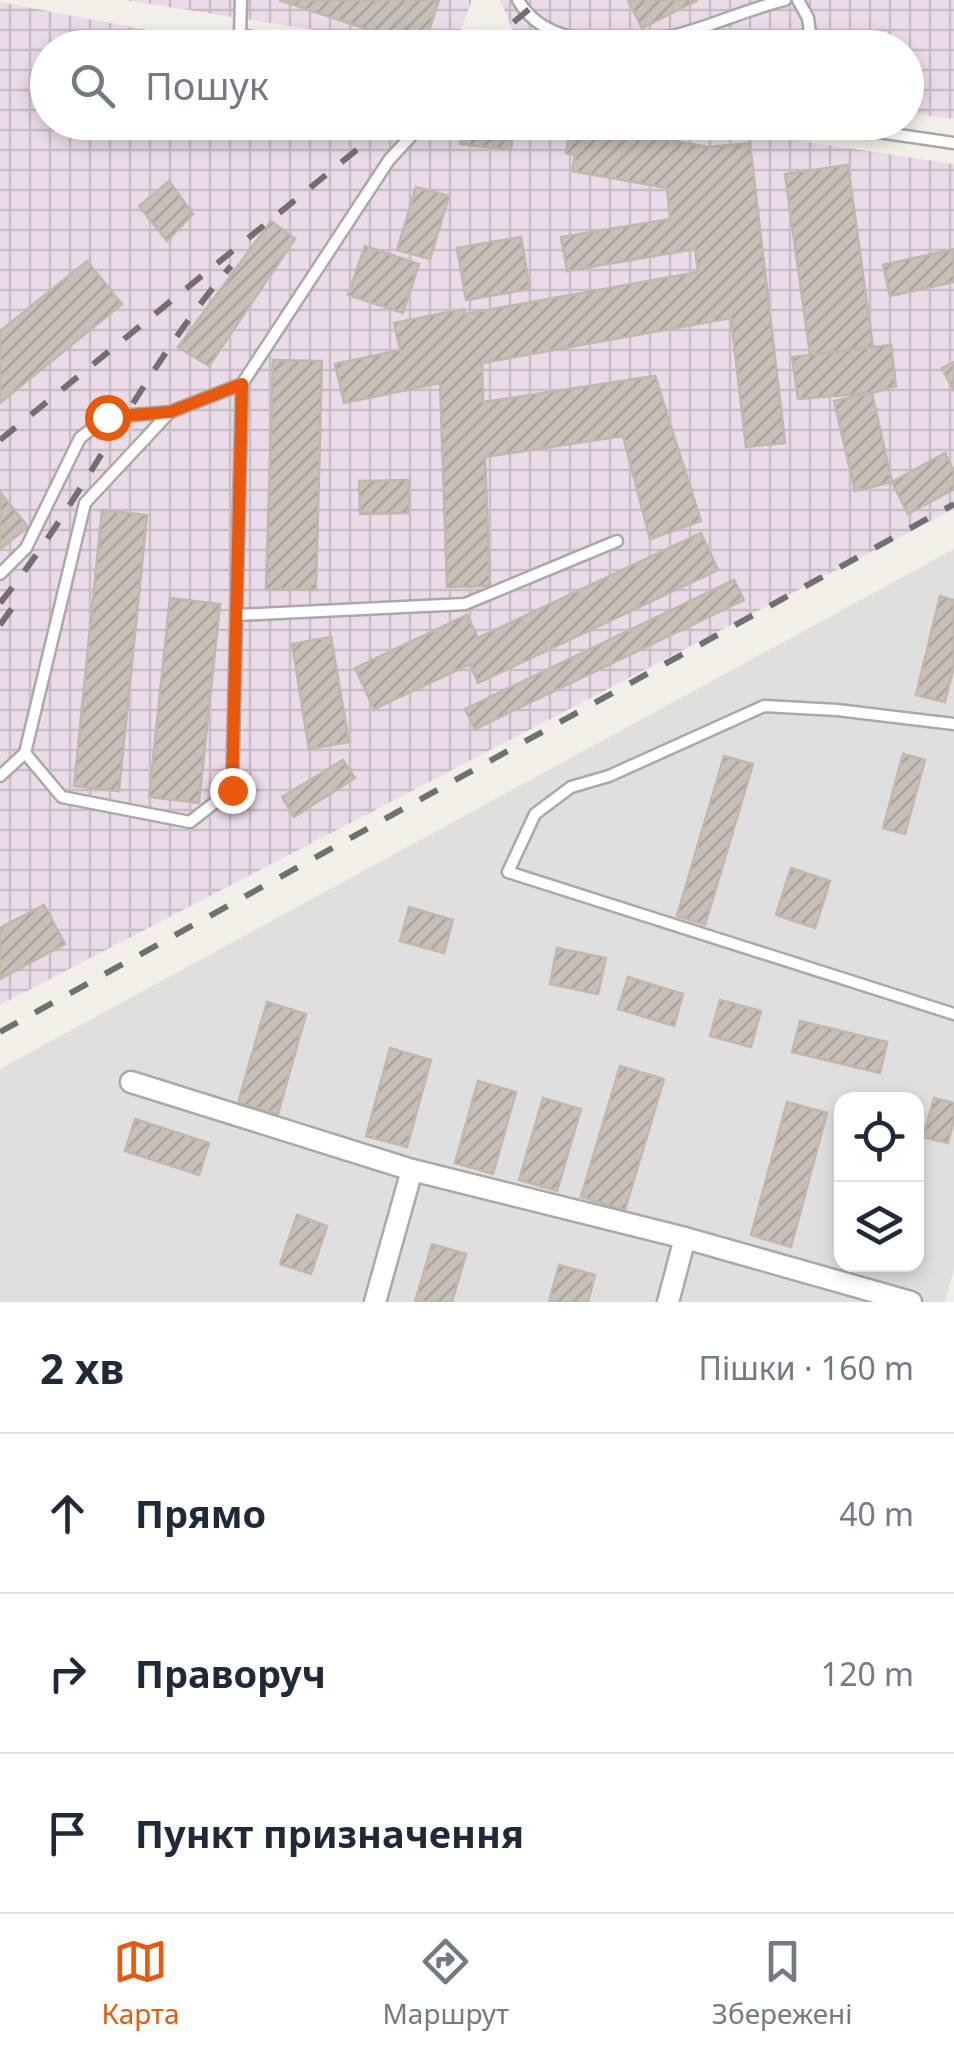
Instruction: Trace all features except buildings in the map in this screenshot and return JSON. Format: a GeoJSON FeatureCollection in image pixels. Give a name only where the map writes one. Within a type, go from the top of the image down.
{"type":"FeatureCollection","features":[{"type":"Feature","properties":{"kind":"street"},"geometry":{"type":"LineString","coordinates":[[131,1082],[412,1170],[685,1238],[911,1302]]}},
{"type":"Feature","properties":{"kind":"street"},"geometry":{"type":"LineString","coordinates":[[375,1302],[412,1170]]}},
{"type":"Feature","properties":{"kind":"street"},"geometry":{"type":"LineString","coordinates":[[668,1302],[685,1238]]}},
{"type":"Feature","properties":{"kind":"lane"},"geometry":{"type":"LineString","coordinates":[[240,30],[241,0]]}},
{"type":"Feature","properties":{"kind":"lane"},"geometry":{"type":"LineString","coordinates":[[518,0],[536,23],[550,30]]}},
{"type":"Feature","properties":{"kind":"lane"},"geometry":{"type":"LineString","coordinates":[[690,30],[785,0]]}},
{"type":"Feature","properties":{"kind":"lane"},"geometry":{"type":"LineString","coordinates":[[798,0],[810,30]]}},
{"type":"Feature","properties":{"kind":"lane"},"geometry":{"type":"LineString","coordinates":[[924,139],[954,143]]}},
{"type":"Feature","properties":{"kind":"lane"},"geometry":{"type":"LineString","coordinates":[[25,753],[62,797],[190,822],[232,790],[242,384],[389,160],[407,140]]}},
{"type":"Feature","properties":{"kind":"lane"},"geometry":{"type":"LineString","coordinates":[[0,574],[26,548],[80,438],[107,417],[170,412],[242,384]]}},
{"type":"Feature","properties":{"kind":"lane"},"geometry":{"type":"LineString","coordinates":[[0,776],[25,753],[85,503],[170,412]]}},
{"type":"Feature","properties":{"kind":"lane"},"geometry":{"type":"LineString","coordinates":[[236,615],[466,604],[617,541]]}},
{"type":"Feature","properties":{"kind":"lane"},"geometry":{"type":"LineString","coordinates":[[954,724],[764,706],[609,776],[571,787],[535,814],[508,872],[954,1014]]}},
{"type":"Feature","properties":{"kind":"shaded area"},"geometry":{"type":"Polygon","coordinates":[[[125,0],[472,0],[461,30],[314,30],[125,0]]]}},
{"type":"Feature","properties":{"kind":"shaded area"},"geometry":{"type":"Polygon","coordinates":[[[500,0],[954,0],[954,119],[924,115],[924,30],[513,30],[500,0]]]}},
{"type":"Feature","properties":{"kind":"shaded area"},"geometry":{"type":"Polygon","coordinates":[[[0,2],[147,30],[30,30],[30,140],[794,140],[954,164],[954,509],[0,1005],[0,2]]]}},
{"type":"Feature","properties":{"kind":"shaded area"},"geometry":{"type":"Polygon","coordinates":[[[954,549],[954,1270],[945,1302],[0,1302],[0,1069],[954,549]]]}},
{"type":"Feature","properties":{"kind":"railway"},"geometry":{"type":"LineString","coordinates":[[504,30],[540,0]]}},
{"type":"Feature","properties":{"kind":"railway"},"geometry":{"type":"LineString","coordinates":[[0,440],[369,140]]}},
{"type":"Feature","properties":{"kind":"railway"},"geometry":{"type":"LineString","coordinates":[[0,603],[60,520],[169,347],[231,266]]}},
{"type":"Feature","properties":{"kind":"railway"},"geometry":{"type":"LineString","coordinates":[[0,1032],[954,504]]}},
{"type":"Feature","properties":{"kind":"railway"},"geometry":{"type":"LineString","coordinates":[[0,625],[22,594]]}},
{"type":"Feature","properties":{"kind":"route"},"geometry":{"type":"LineString","coordinates":[[107,417],[170,412],[242,384],[232,790]]}}]}
